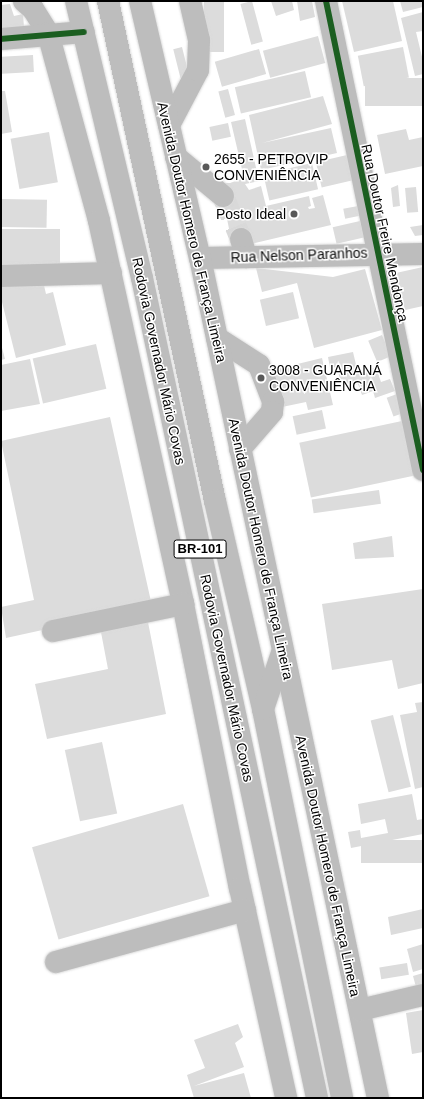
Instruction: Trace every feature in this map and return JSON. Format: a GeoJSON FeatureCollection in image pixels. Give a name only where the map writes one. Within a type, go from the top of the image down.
{"type":"FeatureCollection","features":[{"type":"Feature","properties":{"kind":"main road","name":"Rodovia Governador Mário Covas"},"geometry":{"type":"LineString","coordinates":[[76,1],[142,278],[317,1098]]}},
{"type":"Feature","properties":{"kind":"main road","name":"Rodovia Governador Mário Covas"},"geometry":{"type":"LineString","coordinates":[[108,1],[214,501],[263,709],[342,1098]]}},
{"type":"Feature","properties":{"kind":"main road","name":"Avenida Doutor Homero de França Limeira"},"geometry":{"type":"LineString","coordinates":[[140,1],[200,258],[282,653],[378,1098]]}},
{"type":"Feature","properties":{"kind":"main road"},"geometry":{"type":"LineString","coordinates":[[169,125],[198,70],[200,40],[190,1]]}},
{"type":"Feature","properties":{"kind":"main road","name":"Rua Doutor Freire Mendonça"},"geometry":{"type":"LineString","coordinates":[[326,1],[376,253],[423,470]]}},
{"type":"Feature","properties":{"kind":"main road"},"geometry":{"type":"LineString","coordinates":[[29,4],[48,33],[111,272],[183,604],[245,910],[286,1098]]}},
{"type":"Feature","properties":{"kind":"main road"},"geometry":{"type":"LineString","coordinates":[[1,39],[48,33],[84,32]]}},
{"type":"Feature","properties":{"kind":"main road"},"geometry":{"type":"LineString","coordinates":[[176,158],[223,196]]}},
{"type":"Feature","properties":{"kind":"main road","name":"Rua Nelson Paranhos"},"geometry":{"type":"LineString","coordinates":[[200,258],[243,248],[423,254]]}},
{"type":"Feature","properties":{"kind":"main road"},"geometry":{"type":"LineString","coordinates":[[1,276],[111,272]]}},
{"type":"Feature","properties":{"kind":"main road"},"geometry":{"type":"LineString","coordinates":[[217,338],[259,365],[273,402],[272,412],[240,449]]}},
{"type":"Feature","properties":{"kind":"main road"},"geometry":{"type":"LineString","coordinates":[[54,632],[183,604]]}},
{"type":"Feature","properties":{"kind":"main road"},"geometry":{"type":"LineString","coordinates":[[263,709],[282,653]]}},
{"type":"Feature","properties":{"kind":"main road"},"geometry":{"type":"LineString","coordinates":[[56,962],[245,910]]}},
{"type":"Feature","properties":{"kind":"main road"},"geometry":{"type":"LineString","coordinates":[[360,1010],[423,995]]}},
{"type":"Feature","properties":{"kind":"building"},"geometry":{"type":"Polygon","coordinates":[[[204,1],[224,1],[224,52],[204,52],[204,1]]]}},
{"type":"Feature","properties":{"kind":"building"},"geometry":{"type":"Polygon","coordinates":[[[252,1],[263,42],[251,45],[240,4],[252,1]]]}},
{"type":"Feature","properties":{"kind":"building"},"geometry":{"type":"Polygon","coordinates":[[[271,1],[292,1],[294,10],[276,16],[271,1]]]}},
{"type":"Feature","properties":{"kind":"building"},"geometry":{"type":"Polygon","coordinates":[[[297,1],[312,1],[315,17],[300,21],[297,1]]]}},
{"type":"Feature","properties":{"kind":"building"},"geometry":{"type":"Polygon","coordinates":[[[342,1],[393,1],[402,41],[354,52],[342,1]]]}},
{"type":"Feature","properties":{"kind":"building"},"geometry":{"type":"Polygon","coordinates":[[[400,1],[423,1],[423,7],[403,12],[400,1]]]}},
{"type":"Feature","properties":{"kind":"building"},"geometry":{"type":"Polygon","coordinates":[[[10,4],[14,16],[23,14],[24,27],[1,30],[1,5],[10,4]]]}},
{"type":"Feature","properties":{"kind":"building"},"geometry":{"type":"Polygon","coordinates":[[[423,12],[423,31],[416,32],[423,61],[423,74],[415,76],[401,18],[423,12]]]}},
{"type":"Feature","properties":{"kind":"building"},"geometry":{"type":"Polygon","coordinates":[[[318,36],[325,63],[270,78],[263,51],[318,36]]]}},
{"type":"Feature","properties":{"kind":"building"},"geometry":{"type":"Polygon","coordinates":[[[182,47],[189,76],[181,78],[173,49],[182,47]]]}},
{"type":"Feature","properties":{"kind":"building"},"geometry":{"type":"Polygon","coordinates":[[[403,47],[409,77],[364,86],[358,56],[403,47]]]}},
{"type":"Feature","properties":{"kind":"building"},"geometry":{"type":"Polygon","coordinates":[[[259,49],[266,74],[222,87],[215,62],[259,49]]]}},
{"type":"Feature","properties":{"kind":"building"},"geometry":{"type":"Polygon","coordinates":[[[33,55],[34,72],[2,74],[1,57],[33,55]]]}},
{"type":"Feature","properties":{"kind":"building"},"geometry":{"type":"Polygon","coordinates":[[[305,71],[311,97],[241,114],[235,87],[305,71]]]}},
{"type":"Feature","properties":{"kind":"building"},"geometry":{"type":"Polygon","coordinates":[[[365,78],[423,78],[423,106],[365,106],[365,78]]]}},
{"type":"Feature","properties":{"kind":"building"},"geometry":{"type":"Polygon","coordinates":[[[228,89],[235,115],[225,118],[218,92],[228,89]]]}},
{"type":"Feature","properties":{"kind":"building"},"geometry":{"type":"Polygon","coordinates":[[[1,91],[5,91],[12,132],[1,134],[1,91]]]}},
{"type":"Feature","properties":{"kind":"building"},"geometry":{"type":"Polygon","coordinates":[[[323,96],[332,124],[262,143],[331,128],[337,153],[261,170],[249,115],[323,96]]]}},
{"type":"Feature","properties":{"kind":"building"},"geometry":{"type":"Polygon","coordinates":[[[245,119],[259,181],[245,184],[249,190],[261,186],[266,206],[309,196],[311,206],[308,207],[309,209],[315,208],[312,198],[323,195],[331,225],[251,244],[230,234],[220,183],[230,183],[244,178],[231,122],[245,119]]]}},
{"type":"Feature","properties":{"kind":"building"},"geometry":{"type":"Polygon","coordinates":[[[228,123],[231,137],[212,141],[209,127],[228,123]]]}},
{"type":"Feature","properties":{"kind":"building"},"geometry":{"type":"Polygon","coordinates":[[[406,129],[409,140],[423,137],[423,166],[385,174],[377,135],[406,129]]]}},
{"type":"Feature","properties":{"kind":"building"},"geometry":{"type":"Polygon","coordinates":[[[49,132],[58,182],[19,189],[11,139],[49,132]]]}},
{"type":"Feature","properties":{"kind":"building"},"geometry":{"type":"Polygon","coordinates":[[[347,155],[353,180],[322,188],[316,162],[347,155]]]}},
{"type":"Feature","properties":{"kind":"building"},"geometry":{"type":"Polygon","coordinates":[[[312,163],[318,189],[269,201],[263,174],[312,163]]]}},
{"type":"Feature","properties":{"kind":"building"},"geometry":{"type":"Polygon","coordinates":[[[398,185],[400,206],[393,207],[391,188],[398,185]]]}},
{"type":"Feature","properties":{"kind":"building"},"geometry":{"type":"Polygon","coordinates":[[[416,187],[418,212],[407,213],[405,188],[416,187]]]}},
{"type":"Feature","properties":{"kind":"building"},"geometry":{"type":"Polygon","coordinates":[[[1,199],[47,200],[47,228],[1,227],[1,199]]]}},
{"type":"Feature","properties":{"kind":"building"},"geometry":{"type":"Polygon","coordinates":[[[358,206],[360,216],[345,219],[343,209],[358,206]]]}},
{"type":"Feature","properties":{"kind":"building"},"geometry":{"type":"Polygon","coordinates":[[[360,221],[364,238],[337,244],[333,227],[360,221]]]}},
{"type":"Feature","properties":{"kind":"building"},"geometry":{"type":"Polygon","coordinates":[[[423,225],[423,235],[415,236],[410,227],[423,225]]]}},
{"type":"Feature","properties":{"kind":"building"},"geometry":{"type":"Polygon","coordinates":[[[1,229],[60,229],[60,268],[1,268],[1,229]]]}},
{"type":"Feature","properties":{"kind":"building"},"geometry":{"type":"Polygon","coordinates":[[[423,267],[423,306],[405,310],[396,273],[423,267]]]}},
{"type":"Feature","properties":{"kind":"building"},"geometry":{"type":"Polygon","coordinates":[[[256,268],[333,277],[365,269],[382,330],[314,348],[297,283],[262,292],[256,268]]]}},
{"type":"Feature","properties":{"kind":"building"},"geometry":{"type":"Polygon","coordinates":[[[1,280],[43,281],[46,294],[53,292],[66,345],[16,358],[1,298],[1,280]]]}},
{"type":"Feature","properties":{"kind":"building"},"geometry":{"type":"Polygon","coordinates":[[[293,292],[299,318],[266,326],[260,300],[293,292]]]}},
{"type":"Feature","properties":{"kind":"building"},"geometry":{"type":"Polygon","coordinates":[[[382,335],[391,356],[377,362],[368,341],[382,335]]]}},
{"type":"Feature","properties":{"kind":"building"},"geometry":{"type":"Polygon","coordinates":[[[1,344],[5,359],[1,360],[1,344]]]}},
{"type":"Feature","properties":{"kind":"building"},"geometry":{"type":"Polygon","coordinates":[[[96,344],[106,389],[43,403],[33,359],[96,344]]]}},
{"type":"Feature","properties":{"kind":"building"},"geometry":{"type":"Polygon","coordinates":[[[353,352],[358,373],[376,367],[381,382],[390,379],[395,391],[375,398],[373,391],[362,395],[358,384],[342,388],[337,367],[330,368],[328,357],[353,352]]]}},
{"type":"Feature","properties":{"kind":"building"},"geometry":{"type":"Polygon","coordinates":[[[322,358],[333,405],[308,410],[306,402],[282,407],[273,370],[322,358]]]}},
{"type":"Feature","properties":{"kind":"building"},"geometry":{"type":"Polygon","coordinates":[[[30,359],[40,404],[1,411],[1,365],[30,359]]]}},
{"type":"Feature","properties":{"kind":"building"},"geometry":{"type":"Polygon","coordinates":[[[397,394],[404,413],[394,417],[387,398],[397,394]]]}},
{"type":"Feature","properties":{"kind":"building"},"geometry":{"type":"Polygon","coordinates":[[[322,410],[326,429],[297,435],[293,416],[322,410]]]}},
{"type":"Feature","properties":{"kind":"building"},"geometry":{"type":"Polygon","coordinates":[[[110,417],[152,606],[6,638],[1,607],[34,600],[1,441],[110,417]]]}},
{"type":"Feature","properties":{"kind":"building"},"geometry":{"type":"Polygon","coordinates":[[[402,421],[414,476],[311,498],[299,443],[402,421]]]}},
{"type":"Feature","properties":{"kind":"building"},"geometry":{"type":"Polygon","coordinates":[[[379,490],[381,504],[314,513],[312,499],[379,490]]]}},
{"type":"Feature","properties":{"kind":"building"},"geometry":{"type":"Polygon","coordinates":[[[392,536],[394,557],[355,559],[353,543],[392,536]]]}},
{"type":"Feature","properties":{"kind":"building"},"geometry":{"type":"Polygon","coordinates":[[[423,589],[423,683],[398,689],[392,660],[332,670],[322,604],[423,589]]]}},
{"type":"Feature","properties":{"kind":"building"},"geometry":{"type":"Polygon","coordinates":[[[147,617],[166,714],[47,739],[35,684],[108,669],[100,627],[147,617]]]}},
{"type":"Feature","properties":{"kind":"building"},"geometry":{"type":"Polygon","coordinates":[[[423,702],[423,787],[415,789],[400,715],[417,712],[415,703],[423,702]]]}},
{"type":"Feature","properties":{"kind":"building"},"geometry":{"type":"Polygon","coordinates":[[[393,715],[411,787],[389,792],[371,721],[393,715]]]}},
{"type":"Feature","properties":{"kind":"building"},"geometry":{"type":"Polygon","coordinates":[[[102,742],[117,813],[80,821],[65,750],[102,742]]]}},
{"type":"Feature","properties":{"kind":"building"},"geometry":{"type":"Polygon","coordinates":[[[412,794],[417,820],[423,819],[423,834],[351,848],[348,832],[360,830],[361,838],[388,833],[385,819],[361,824],[358,804],[412,794]]]}},
{"type":"Feature","properties":{"kind":"building"},"geometry":{"type":"Polygon","coordinates":[[[183,804],[209,896],[59,940],[32,847],[183,804]]]}},
{"type":"Feature","properties":{"kind":"building"},"geometry":{"type":"Polygon","coordinates":[[[361,840],[423,840],[423,863],[361,863],[361,840]]]}},
{"type":"Feature","properties":{"kind":"building"},"geometry":{"type":"Polygon","coordinates":[[[423,909],[423,928],[391,935],[388,917],[423,909]]]}},
{"type":"Feature","properties":{"kind":"building"},"geometry":{"type":"Polygon","coordinates":[[[423,944],[423,969],[413,972],[407,949],[423,944]]]}},
{"type":"Feature","properties":{"kind":"building"},"geometry":{"type":"Polygon","coordinates":[[[407,963],[409,975],[381,979],[379,967],[407,963]]]}},
{"type":"Feature","properties":{"kind":"building"},"geometry":{"type":"Polygon","coordinates":[[[423,973],[423,985],[416,987],[413,976],[423,973]]]}},
{"type":"Feature","properties":{"kind":"building"},"geometry":{"type":"Polygon","coordinates":[[[423,1010],[423,1052],[412,1054],[406,1013],[423,1010]]]}},
{"type":"Feature","properties":{"kind":"building"},"geometry":{"type":"Polygon","coordinates":[[[238,1024],[243,1037],[235,1043],[244,1067],[194,1086],[244,1073],[251,1098],[194,1098],[187,1075],[205,1068],[194,1040],[238,1024]]]}},
{"type":"Feature","properties":{"kind":"tunnel"},"geometry":{"type":"LineString","coordinates":[[223,196],[241,239]]}},
{"type":"Feature","properties":{"kind":"cycle path"},"geometry":{"type":"LineString","coordinates":[[326,1],[423,470]]}},
{"type":"Feature","properties":{"kind":"cycle path"},"geometry":{"type":"LineString","coordinates":[[1,39],[84,32]]}},
{"type":"Feature","properties":{"kind":"place","name":"2655 - PETROVIP CONVENIÊNCIA"},"geometry":{"type":"Point","coordinates":[206,167]}},
{"type":"Feature","properties":{"kind":"place","name":"Posto Ideal"},"geometry":{"type":"Point","coordinates":[294,214]}},
{"type":"Feature","properties":{"kind":"place","name":"3008 - GUARANÁ CONVENIÊNCIA"},"geometry":{"type":"Point","coordinates":[261,378]}}]}
